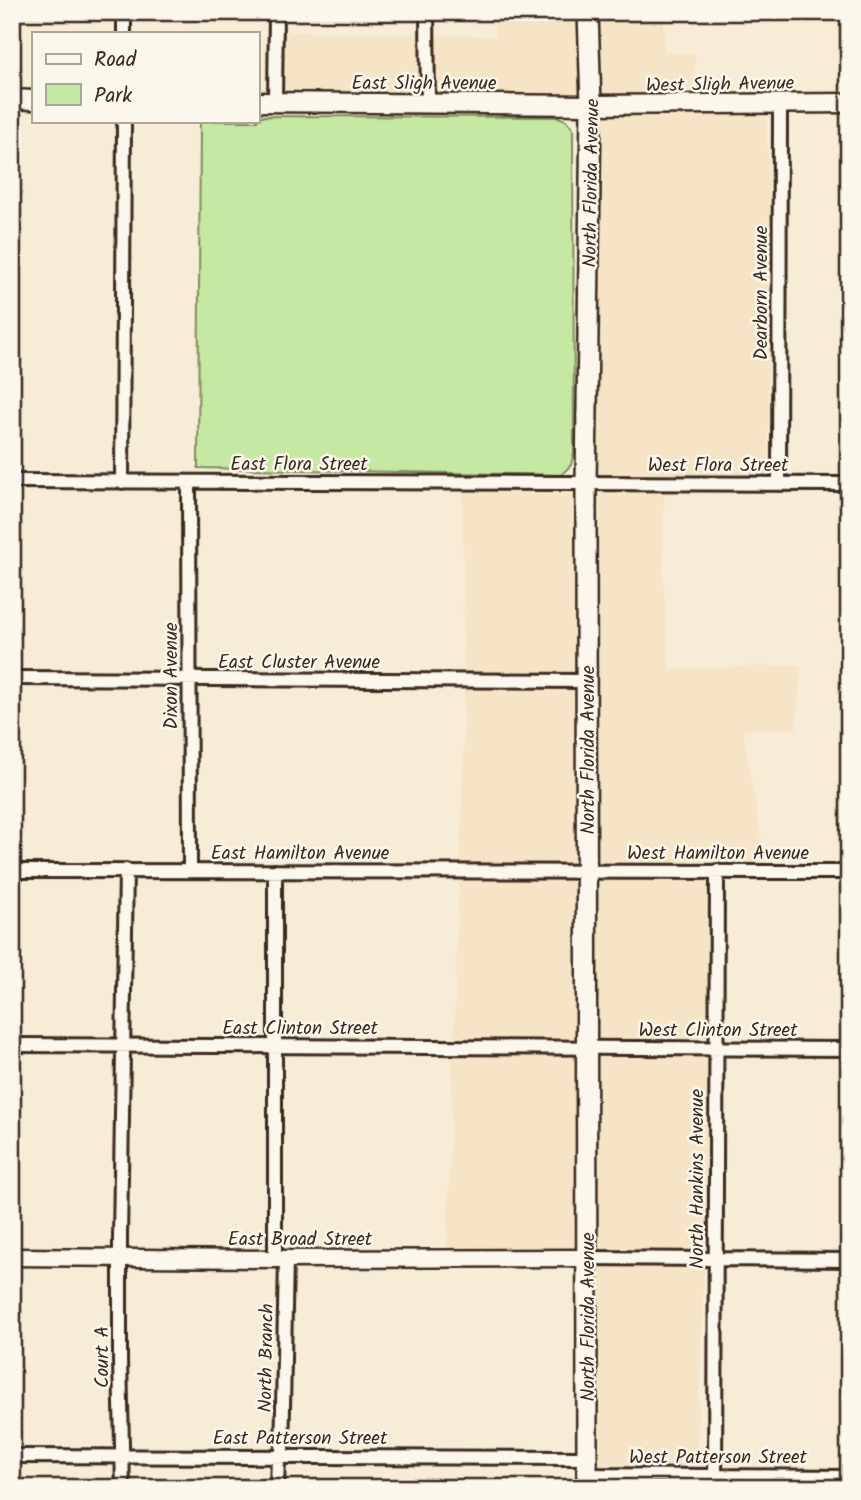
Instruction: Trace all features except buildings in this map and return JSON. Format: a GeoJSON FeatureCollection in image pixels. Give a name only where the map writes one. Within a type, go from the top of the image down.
{"type":"FeatureCollection","features":[{"type":"Feature","properties":{"kind":"main road","name":"North Florida Avenue"},"geometry":{"type":"LineString","coordinates":[[587,1473],[586,484],[591,105],[588,12]]}},
{"type":"Feature","properties":{"kind":"main road"},"geometry":{"type":"LineString","coordinates":[[12,99],[32,100]]}},
{"type":"Feature","properties":{"kind":"main road","name":"East Sligh Avenue"},"geometry":{"type":"LineString","coordinates":[[266,102],[591,105]]}},
{"type":"Feature","properties":{"kind":"main road","name":"West Sligh Avenue"},"geometry":{"type":"LineString","coordinates":[[591,105],[849,103]]}},
{"type":"Feature","properties":{"kind":"street"},"geometry":{"type":"LineString","coordinates":[[124,12],[124,32]]}},
{"type":"Feature","properties":{"kind":"street"},"geometry":{"type":"LineString","coordinates":[[266,102],[275,12]]}},
{"type":"Feature","properties":{"kind":"street"},"geometry":{"type":"LineString","coordinates":[[428,12],[428,103]]}},
{"type":"Feature","properties":{"kind":"street","name":"Dearborn Avenue"},"geometry":{"type":"LineString","coordinates":[[779,484],[780,103]]}},
{"type":"Feature","properties":{"kind":"street"},"geometry":{"type":"LineString","coordinates":[[122,482],[124,122]]}},
{"type":"Feature","properties":{"kind":"street","name":"East Flora Street"},"geometry":{"type":"LineString","coordinates":[[12,481],[586,484]]}},
{"type":"Feature","properties":{"kind":"street","name":"Dixon Avenue"},"geometry":{"type":"LineString","coordinates":[[189,482],[190,871]]}},
{"type":"Feature","properties":{"kind":"street","name":"West Flora Street"},"geometry":{"type":"LineString","coordinates":[[586,484],[849,484]]}},
{"type":"Feature","properties":{"kind":"street","name":"East Cluster Avenue"},"geometry":{"type":"LineString","coordinates":[[12,678],[587,681]]}},
{"type":"Feature","properties":{"kind":"street","name":"East Hamilton Avenue"},"geometry":{"type":"LineString","coordinates":[[12,870],[588,871]]}},
{"type":"Feature","properties":{"kind":"street"},"geometry":{"type":"LineString","coordinates":[[120,1258],[126,870]]}},
{"type":"Feature","properties":{"kind":"street","name":"North Branch"},"geometry":{"type":"LineString","coordinates":[[275,871],[275,1046],[281,1259],[280,1457],[277,1488]]}},
{"type":"Feature","properties":{"kind":"street","name":"West Hamilton Avenue"},"geometry":{"type":"LineString","coordinates":[[588,871],[849,872]]}},
{"type":"Feature","properties":{"kind":"street","name":"North Hankins Avenue"},"geometry":{"type":"LineString","coordinates":[[715,1481],[717,871]]}},
{"type":"Feature","properties":{"kind":"street","name":"East Clinton Street"},"geometry":{"type":"LineString","coordinates":[[12,1045],[588,1047]]}},
{"type":"Feature","properties":{"kind":"street","name":"West Clinton Street"},"geometry":{"type":"LineString","coordinates":[[588,1047],[849,1049]]}},
{"type":"Feature","properties":{"kind":"street","name":"East Broad Street"},"geometry":{"type":"LineString","coordinates":[[12,1257],[588,1258]]}},
{"type":"Feature","properties":{"kind":"street","name":"Court A"},"geometry":{"type":"LineString","coordinates":[[120,1258],[123,1488]]}},
{"type":"Feature","properties":{"kind":"street"},"geometry":{"type":"LineString","coordinates":[[588,1258],[849,1260]]}},
{"type":"Feature","properties":{"kind":"street","name":"East Patterson Street"},"geometry":{"type":"LineString","coordinates":[[12,1455],[280,1457],[587,1473]]}},
{"type":"Feature","properties":{"kind":"street","name":"West Patterson Street"},"geometry":{"type":"LineString","coordinates":[[587,1473],[715,1481],[849,1476]]}},
{"type":"Feature","properties":{"kind":"shaded area"},"geometry":{"type":"Polygon","coordinates":[[[495,12],[582,12],[584,98],[434,95],[434,35],[495,36],[495,12]]]}},
{"type":"Feature","properties":{"kind":"shaded area"},"geometry":{"type":"Polygon","coordinates":[[[595,12],[664,12],[664,53],[695,53],[695,97],[597,98],[595,12]]]}},
{"type":"Feature","properties":{"kind":"shaded area"},"geometry":{"type":"Polygon","coordinates":[[[282,32],[421,34],[421,95],[282,95],[282,32]]]}},
{"type":"Feature","properties":{"kind":"shaded area"},"geometry":{"type":"Polygon","coordinates":[[[766,111],[770,209],[768,476],[593,476],[597,112],[766,111]]]}},
{"type":"Feature","properties":{"kind":"shaded area"},"geometry":{"type":"Polygon","coordinates":[[[463,491],[580,491],[580,673],[464,673],[463,491]]]}},
{"type":"Feature","properties":{"kind":"shaded area"},"geometry":{"type":"Polygon","coordinates":[[[593,491],[664,491],[663,575],[669,669],[801,665],[796,729],[743,730],[765,864],[594,863],[593,491]]]}},
{"type":"Feature","properties":{"kind":"shaded area"},"geometry":{"type":"Polygon","coordinates":[[[464,688],[580,688],[581,863],[460,863],[464,688]]]}},
{"type":"Feature","properties":{"kind":"shaded area"},"geometry":{"type":"Polygon","coordinates":[[[459,878],[581,878],[581,1040],[454,1039],[459,878]]]}},
{"type":"Feature","properties":{"kind":"shaded area"},"geometry":{"type":"Polygon","coordinates":[[[594,878],[711,879],[710,1041],[594,1040],[594,878]]]}},
{"type":"Feature","properties":{"kind":"shaded area"},"geometry":{"type":"Polygon","coordinates":[[[453,1054],[581,1055],[581,1251],[447,1251],[453,1054]]]}},
{"type":"Feature","properties":{"kind":"shaded area"},"geometry":{"type":"Polygon","coordinates":[[[594,1055],[710,1055],[704,1251],[594,1251],[594,1055]]]}},
{"type":"Feature","properties":{"kind":"shaded area"},"geometry":{"type":"Polygon","coordinates":[[[594,1265],[704,1266],[696,1468],[594,1467],[594,1265]]]}},
{"type":"Feature","properties":{"kind":"shaded area"},"geometry":{"type":"Polygon","coordinates":[[[593,1482],[695,1483],[695,1488],[593,1488],[593,1482]]]}},
{"type":"Feature","properties":{"kind":"green space"},"geometry":{"type":"Polygon","coordinates":[[[259,116],[558,117],[566,120],[573,129],[574,453],[571,465],[561,475],[198,468],[200,122],[259,122],[259,116]]]}}]}
